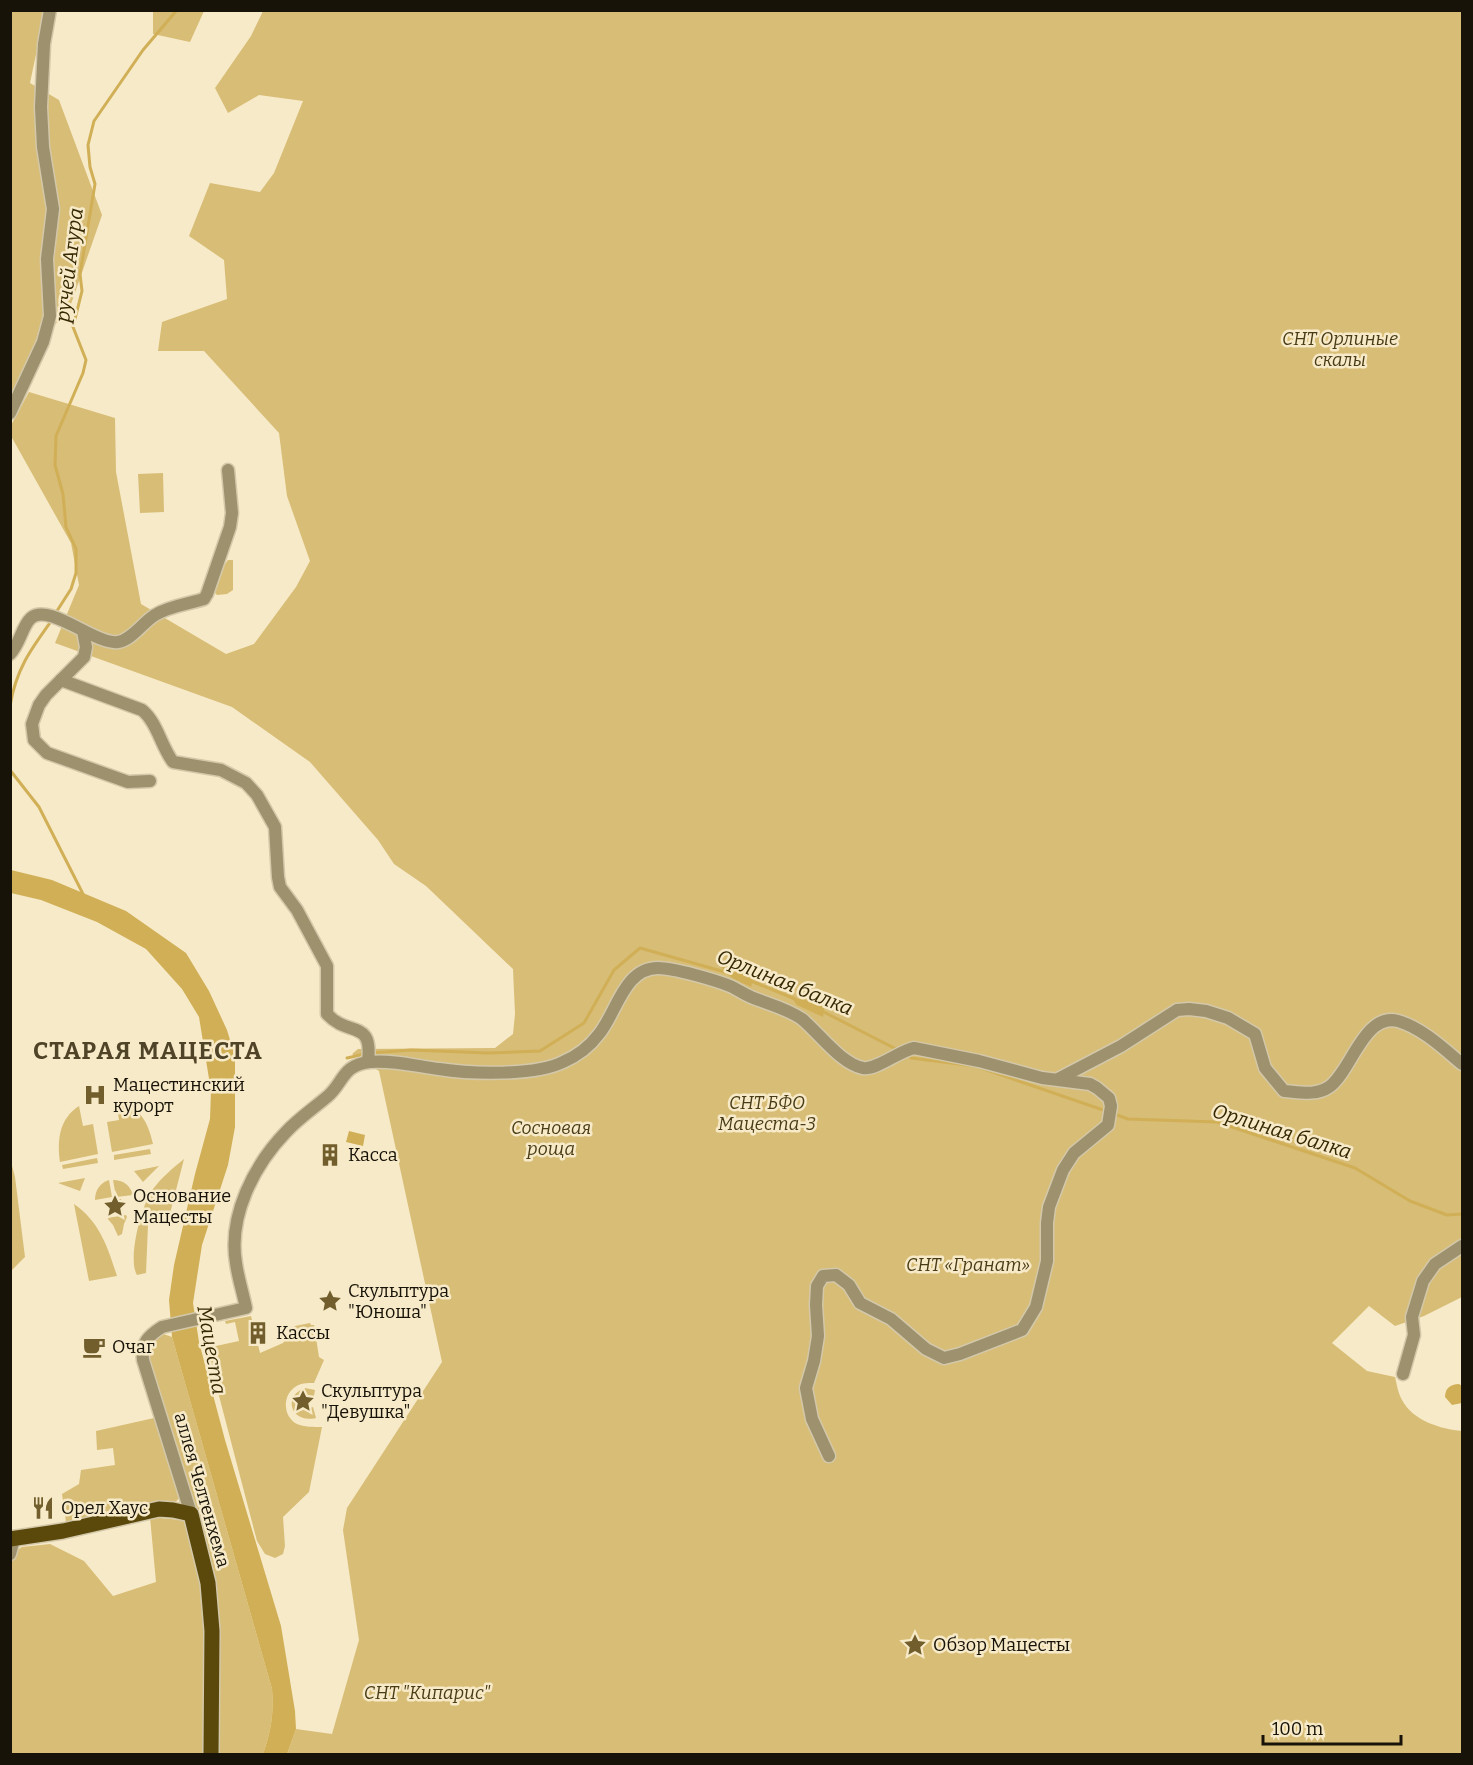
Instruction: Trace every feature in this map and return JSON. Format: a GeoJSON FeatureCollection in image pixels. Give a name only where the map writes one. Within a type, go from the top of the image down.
{"type":"FeatureCollection","features":[{"type":"Feature","properties":{"kind":"main road"},"geometry":{"type":"LineString","coordinates":[[12,1544],[159,1509],[191,1514]]}},
{"type":"Feature","properties":{"kind":"main road","name":"аллея Челтенхема"},"geometry":{"type":"LineString","coordinates":[[191,1514],[209,1592],[212,1631],[211,1755]]}},
{"type":"Feature","properties":{"kind":"street"},"geometry":{"type":"LineString","coordinates":[[10,413],[43,342],[50,316],[47,260],[53,209],[43,147],[41,107],[44,44],[50,10]]}},
{"type":"Feature","properties":{"kind":"street"},"geometry":{"type":"LineString","coordinates":[[10,654],[30,620],[37,615],[61,619],[109,642],[124,640],[156,614],[204,599],[230,527],[232,513],[228,470]]}},
{"type":"Feature","properties":{"kind":"street"},"geometry":{"type":"LineString","coordinates":[[83,631],[86,647],[84,657],[46,695],[34,713],[32,731],[34,740],[47,753],[128,782],[150,781]]}},
{"type":"Feature","properties":{"kind":"street"},"geometry":{"type":"LineString","coordinates":[[61,680],[136,707],[146,714],[173,762],[221,770],[246,783],[257,795],[275,827],[280,887],[297,910],[327,966],[327,1014],[337,1022],[365,1036],[369,1041],[368,1062],[392,1061],[442,1070],[540,1071],[584,1050],[599,1034],[626,987],[636,975],[646,969],[659,968],[729,986],[750,997],[776,1005],[800,1018],[846,1060],[861,1068],[869,1068],[905,1049],[914,1048],[979,1061],[1042,1078],[1090,1084],[1108,1098],[1111,1106],[1108,1125],[1082,1145],[1063,1170],[1049,1207],[1047,1261],[1036,1307],[1022,1330],[944,1358],[926,1350],[891,1319],[860,1303],[849,1285],[836,1275],[823,1276],[818,1286],[816,1305],[818,1336],[806,1388],[812,1419],[829,1456]]}},
{"type":"Feature","properties":{"kind":"street"},"geometry":{"type":"LineString","coordinates":[[1058,1079],[1121,1046],[1177,1010],[1189,1009],[1228,1018],[1255,1034],[1265,1068],[1284,1091],[1309,1094],[1329,1087],[1368,1033],[1380,1023],[1389,1020],[1398,1021],[1430,1038],[1462,1064]]}},
{"type":"Feature","properties":{"kind":"street","name":"аллея Челтенхема"},"geometry":{"type":"LineString","coordinates":[[191,1514],[143,1360],[142,1346],[152,1334],[164,1327],[246,1308],[236,1263],[235,1242],[238,1218],[248,1188],[260,1166],[286,1132],[333,1092],[342,1077],[368,1062]]}},
{"type":"Feature","properties":{"kind":"street"},"geometry":{"type":"LineString","coordinates":[[1403,1374],[1414,1335],[1412,1317],[1423,1281],[1435,1264],[1462,1246]]}},
{"type":"Feature","properties":{"kind":"green space"},"geometry":{"type":"Polygon","coordinates":[[[153,10],[204,11],[190,42],[153,34],[153,10]]]}},
{"type":"Feature","properties":{"kind":"green space"},"geometry":{"type":"Polygon","coordinates":[[[11,11],[45,11],[30,83],[59,100],[102,215],[71,304],[51,330],[11,401],[11,11]]]}},
{"type":"Feature","properties":{"kind":"green space"},"geometry":{"type":"Polygon","coordinates":[[[263,11],[1462,11],[1462,1297],[1424,1316],[1395,1326],[1369,1306],[1332,1343],[1367,1371],[1395,1377],[1402,1400],[1420,1419],[1437,1426],[1462,1431],[1462,1754],[287,1754],[296,1729],[332,1734],[359,1640],[343,1530],[347,1508],[442,1362],[379,1071],[352,1054],[358,1049],[495,1048],[513,1034],[515,1014],[513,969],[426,886],[394,864],[378,840],[310,762],[232,707],[55,643],[79,585],[71,543],[11,436],[10,427],[29,392],[115,418],[116,472],[141,604],[226,654],[254,644],[296,587],[310,561],[287,496],[279,433],[204,351],[158,351],[162,322],[227,299],[224,260],[189,236],[210,183],[260,192],[274,173],[303,101],[259,95],[228,113],[215,88],[251,36],[263,11]]]}},
{"type":"Feature","properties":{"kind":"green space"},"geometry":{"type":"Polygon","coordinates":[[[163,473],[164,512],[140,513],[138,474],[163,473]]]}},
{"type":"Feature","properties":{"kind":"green space"},"geometry":{"type":"Polygon","coordinates":[[[228,560],[233,560],[233,590],[227,594],[217,595],[215,593],[228,560]]]}},
{"type":"Feature","properties":{"kind":"green space"},"geometry":{"type":"Polygon","coordinates":[[[116,1101],[131,1107],[142,1116],[153,1144],[112,1152],[107,1122],[119,1120],[116,1101]]]}},
{"type":"Feature","properties":{"kind":"green space"},"geometry":{"type":"Polygon","coordinates":[[[79,1106],[83,1126],[93,1124],[98,1154],[60,1162],[59,1138],[63,1124],[72,1111],[79,1106]]]}},
{"type":"Feature","properties":{"kind":"green space"},"geometry":{"type":"Polygon","coordinates":[[[150,1149],[151,1154],[114,1160],[114,1155],[150,1149]]]}},
{"type":"Feature","properties":{"kind":"green space"},"geometry":{"type":"Polygon","coordinates":[[[97,1158],[98,1163],[63,1169],[62,1165],[97,1158]]]}},
{"type":"Feature","properties":{"kind":"green space"},"geometry":{"type":"Polygon","coordinates":[[[184,1159],[167,1225],[148,1225],[146,1273],[137,1275],[134,1267],[135,1244],[144,1206],[156,1185],[184,1159]]]}},
{"type":"Feature","properties":{"kind":"green space"},"geometry":{"type":"Polygon","coordinates":[[[11,1162],[25,1257],[11,1271],[11,1162]]]}},
{"type":"Feature","properties":{"kind":"green space"},"geometry":{"type":"Polygon","coordinates":[[[159,1166],[143,1182],[134,1171],[159,1166]]]}},
{"type":"Feature","properties":{"kind":"green space"},"geometry":{"type":"Polygon","coordinates":[[[85,1178],[80,1191],[58,1183],[85,1178]]]}},
{"type":"Feature","properties":{"kind":"green space"},"geometry":{"type":"Polygon","coordinates":[[[109,1180],[112,1197],[95,1200],[99,1187],[109,1180]]]}},
{"type":"Feature","properties":{"kind":"green space"},"geometry":{"type":"Polygon","coordinates":[[[113,1180],[126,1184],[133,1195],[116,1197],[113,1180]]]}},
{"type":"Feature","properties":{"kind":"green space"},"geometry":{"type":"Polygon","coordinates":[[[121,1199],[123,1212],[109,1214],[107,1201],[121,1199]]]}},
{"type":"Feature","properties":{"kind":"green space"},"geometry":{"type":"Polygon","coordinates":[[[74,1204],[97,1227],[117,1276],[89,1281],[74,1204]]]}},
{"type":"Feature","properties":{"kind":"green space"},"geometry":{"type":"Polygon","coordinates":[[[126,1215],[122,1234],[118,1236],[107,1218],[126,1215]]]}},
{"type":"Feature","properties":{"kind":"green space"},"geometry":{"type":"Polygon","coordinates":[[[251,1316],[260,1353],[283,1343],[295,1326],[310,1323],[314,1325],[319,1357],[324,1360],[314,1383],[297,1386],[291,1391],[286,1401],[287,1412],[292,1421],[303,1426],[322,1427],[309,1492],[283,1517],[285,1546],[283,1554],[275,1558],[265,1554],[257,1541],[206,1346],[206,1328],[211,1327],[216,1346],[239,1341],[235,1322],[226,1324],[225,1321],[251,1316]]]}},
{"type":"Feature","properties":{"kind":"green space"},"geometry":{"type":"Polygon","coordinates":[[[158,1332],[172,1337],[272,1689],[271,1722],[263,1754],[11,1754],[11,1555],[22,1547],[50,1544],[84,1561],[113,1596],[156,1582],[150,1517],[192,1521],[146,1360],[148,1345],[158,1332]]]}},
{"type":"Feature","properties":{"kind":"green space"},"geometry":{"type":"Polygon","coordinates":[[[305,1388],[315,1390],[313,1401],[308,1402],[305,1398],[299,1398],[296,1405],[300,1411],[313,1407],[316,1418],[300,1417],[292,1408],[294,1397],[305,1388]]]}},
{"type":"Feature","properties":{"kind":"green space"},"geometry":{"type":"Polygon","coordinates":[[[154,1418],[179,1498],[175,1503],[66,1522],[62,1494],[79,1484],[81,1470],[115,1465],[113,1448],[97,1450],[96,1431],[154,1418]]]}},
{"type":"Feature","properties":{"kind":"shaded area"},"geometry":{"type":"Polygon","coordinates":[[[11,870],[52,880],[126,911],[186,953],[209,991],[227,1030],[235,1056],[235,1127],[228,1165],[202,1245],[193,1303],[199,1342],[225,1440],[281,1626],[296,1729],[287,1754],[263,1754],[271,1722],[272,1689],[172,1337],[169,1300],[174,1265],[210,1119],[211,1091],[199,1017],[182,989],[146,949],[97,922],[41,900],[11,893],[11,870]]]}},
{"type":"Feature","properties":{"kind":"shaded area"},"geometry":{"type":"Polygon","coordinates":[[[736,961],[756,970],[751,987],[737,981],[720,964],[736,961]]]}},
{"type":"Feature","properties":{"kind":"shaded area"},"geometry":{"type":"Polygon","coordinates":[[[792,998],[825,1003],[823,1017],[797,1005],[792,998]]]}},
{"type":"Feature","properties":{"kind":"shaded area"},"geometry":{"type":"Polygon","coordinates":[[[349,1131],[365,1135],[363,1146],[346,1142],[349,1131]]]}},
{"type":"Feature","properties":{"kind":"shaded area"},"geometry":{"type":"Polygon","coordinates":[[[1459,1384],[1462,1386],[1462,1403],[1452,1405],[1445,1397],[1446,1392],[1451,1386],[1459,1384]]]}},
{"type":"Feature","properties":{"kind":"waterway","name":"ручей Агура"},"geometry":{"type":"LineString","coordinates":[[55,614],[71,589],[76,573],[76,549],[66,527],[63,494],[55,465],[56,436],[83,373],[86,360],[73,327],[82,291],[80,274],[95,184],[90,167],[88,145],[94,121],[143,50],[177,10]]}},
{"type":"Feature","properties":{"kind":"waterway","name":"ручей Агура"},"geometry":{"type":"LineString","coordinates":[[10,706],[20,670],[52,620]]}},
{"type":"Feature","properties":{"kind":"waterway","name":"ручей Агура"},"geometry":{"type":"LineString","coordinates":[[10,770],[39,807],[83,894]]}},
{"type":"Feature","properties":{"kind":"waterway","name":"Орлиная балка"},"geometry":{"type":"LineString","coordinates":[[371,1053],[411,1050],[488,1053],[540,1051],[584,1023],[614,970],[640,948],[725,972]]}},
{"type":"Feature","properties":{"kind":"waterway","name":"Орлиная балка"},"geometry":{"type":"LineString","coordinates":[[751,981],[795,999]]}},
{"type":"Feature","properties":{"kind":"waterway","name":"Орлиная балка"},"geometry":{"type":"LineString","coordinates":[[820,1010],[896,1049]]}},
{"type":"Feature","properties":{"kind":"waterway","name":"Орлиная балка"},"geometry":{"type":"LineString","coordinates":[[347,1058],[365,1054]]}},
{"type":"Feature","properties":{"kind":"waterway","name":"Орлиная балка"},"geometry":{"type":"LineString","coordinates":[[911,1058],[975,1066],[1106,1111]]}},
{"type":"Feature","properties":{"kind":"waterway","name":"Орлиная балка"},"geometry":{"type":"LineString","coordinates":[[1112,1113],[1128,1119],[1217,1122],[1355,1168],[1410,1201],[1447,1215],[1462,1214]]}},
{"type":"Feature","properties":{"kind":"place","name":"Мацестинский курорт"},"geometry":{"type":"Point","coordinates":[95,1095]}},
{"type":"Feature","properties":{"kind":"place","name":"Касса"},"geometry":{"type":"Point","coordinates":[330,1155]}},
{"type":"Feature","properties":{"kind":"place","name":"Основание Мацесты"},"geometry":{"type":"Point","coordinates":[115,1206]}},
{"type":"Feature","properties":{"kind":"place","name":"Скульптура \"Юноша\""},"geometry":{"type":"Point","coordinates":[330,1301]}},
{"type":"Feature","properties":{"kind":"place","name":"Кассы"},"geometry":{"type":"Point","coordinates":[258,1333]}},
{"type":"Feature","properties":{"kind":"place","name":"Очаг"},"geometry":{"type":"Point","coordinates":[94,1347]}},
{"type":"Feature","properties":{"kind":"place","name":"Скульптура \"Девушка\""},"geometry":{"type":"Point","coordinates":[303,1401]}},
{"type":"Feature","properties":{"kind":"place","name":"Орел Хаус"},"geometry":{"type":"Point","coordinates":[43,1508]}},
{"type":"Feature","properties":{"kind":"place","name":"Обзор Мацесты"},"geometry":{"type":"Point","coordinates":[915,1645]}},
{"type":"Feature","properties":{"kind":"district","name":"СТАРАЯ МАЦЕСТА"},"geometry":{"type":"Point","coordinates":[148,1051]}},
{"type":"Feature","properties":{"kind":"park label","name":"СНТ Орлиные скалы"},"geometry":{"type":"Point","coordinates":[1340,349]}},
{"type":"Feature","properties":{"kind":"park label","name":"СНТ БФО Мацеста-3"},"geometry":{"type":"Point","coordinates":[767,1113]}},
{"type":"Feature","properties":{"kind":"park label","name":"Сосновая роща"},"geometry":{"type":"Point","coordinates":[551,1138]}},
{"type":"Feature","properties":{"kind":"park label","name":"СНТ «Гранат»"},"geometry":{"type":"Point","coordinates":[968,1265]}},
{"type":"Feature","properties":{"kind":"park label","name":"СНТ \"Кипарис\""},"geometry":{"type":"Point","coordinates":[427,1693]}},
{"type":"Feature","properties":{"kind":"water label","name":"Мацеста"},"geometry":{"type":"Point","coordinates":[212,1350]}}]}
